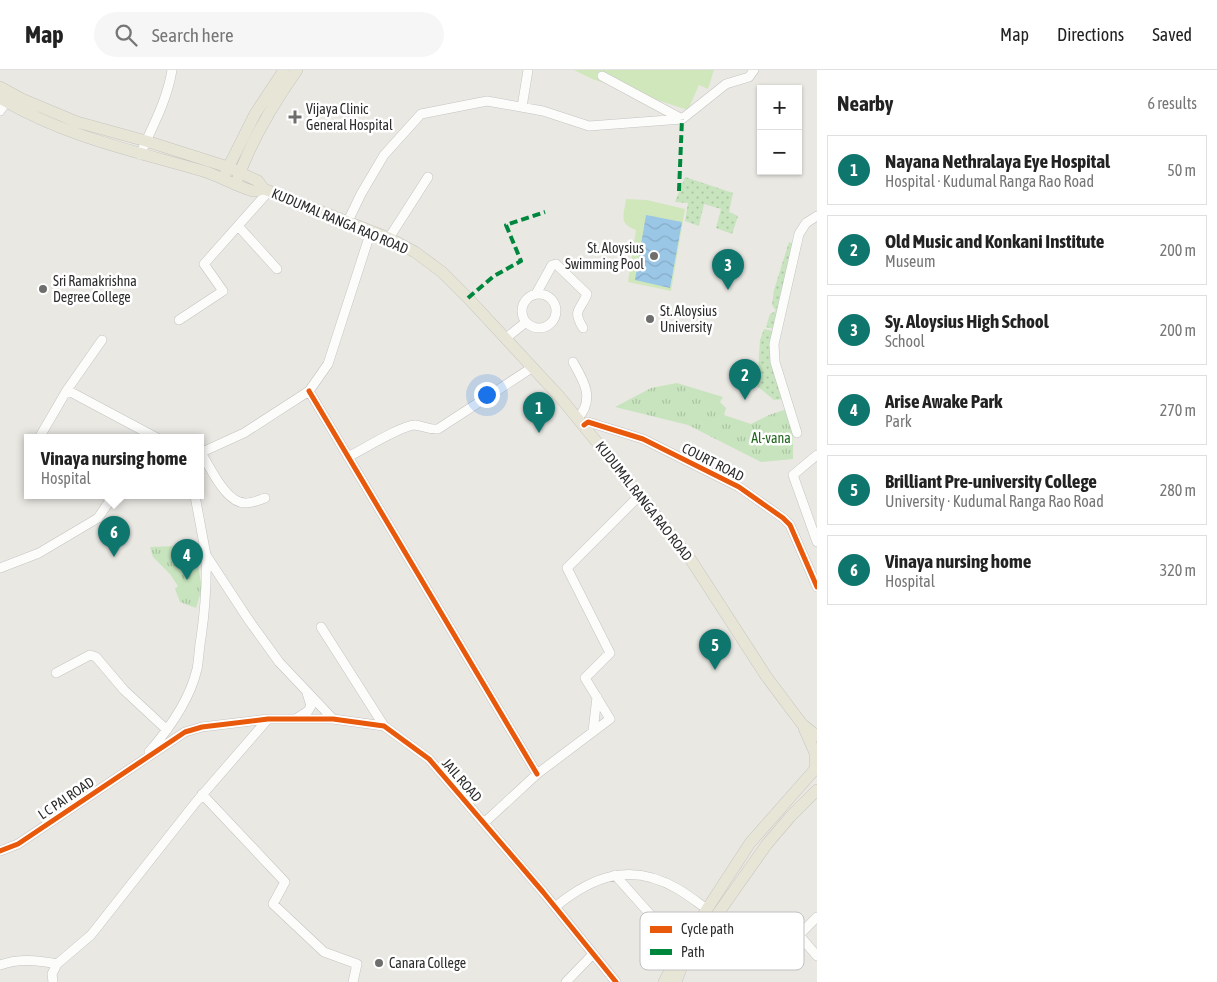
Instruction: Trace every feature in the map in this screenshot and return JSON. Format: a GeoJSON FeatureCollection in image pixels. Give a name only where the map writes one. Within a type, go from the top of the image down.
{"type":"FeatureCollection","features":[{"type":"Feature","properties":{"kind":"main road"},"geometry":{"type":"LineString","coordinates":[[226,173],[246,130],[284,70]]}},
{"type":"Feature","properties":{"kind":"main road"},"geometry":{"type":"LineString","coordinates":[[238,178],[253,142],[296,70]]}},
{"type":"Feature","properties":{"kind":"main road"},"geometry":{"type":"LineString","coordinates":[[0,87],[22,100],[77,122],[146,140],[226,173]]}},
{"type":"Feature","properties":{"kind":"main road"},"geometry":{"type":"LineString","coordinates":[[2,103],[84,138],[204,172],[226,173]]}},
{"type":"Feature","properties":{"kind":"main road","name":"KUDUMAL RANGA RAO ROAD"},"geometry":{"type":"LineString","coordinates":[[226,173],[238,178],[258,181],[263,191],[348,221],[389,238],[415,252],[442,272],[582,418],[692,560],[766,676],[815,742],[816,769]]}},
{"type":"Feature","properties":{"kind":"main road"},"geometry":{"type":"LineString","coordinates":[[705,912],[750,843],[816,769]]}},
{"type":"Feature","properties":{"kind":"main road"},"geometry":{"type":"LineString","coordinates":[[719,912],[767,844],[817,790]]}},
{"type":"Feature","properties":{"kind":"main road"},"geometry":{"type":"LineString","coordinates":[[664,982],[670,970]]}},
{"type":"Feature","properties":{"kind":"main road"},"geometry":{"type":"LineString","coordinates":[[676,982],[680,970]]}},
{"type":"Feature","properties":{"kind":"street"},"geometry":{"type":"LineString","coordinates":[[140,155],[166,95],[172,70]]}},
{"type":"Feature","properties":{"kind":"street"},"geometry":{"type":"LineString","coordinates":[[522,108],[528,70]]}},
{"type":"Feature","properties":{"kind":"street"},"geometry":{"type":"LineString","coordinates":[[348,221],[360,194],[384,155],[421,114],[487,101],[543,111],[589,126],[682,119],[726,84],[749,77],[754,70]]}},
{"type":"Feature","properties":{"kind":"street"},"geometry":{"type":"LineString","coordinates":[[602,76],[682,119]]}},
{"type":"Feature","properties":{"kind":"street"},"geometry":{"type":"LineString","coordinates":[[389,238],[428,177]]}},
{"type":"Feature","properties":{"kind":"street"},"geometry":{"type":"LineString","coordinates":[[179,320],[223,291],[204,264],[239,227],[263,191]]}},
{"type":"Feature","properties":{"kind":"street"},"geometry":{"type":"LineString","coordinates":[[796,433],[777,370],[774,344],[799,234],[806,223],[817,216]]}},
{"type":"Feature","properties":{"kind":"street"},"geometry":{"type":"LineString","coordinates":[[239,227],[277,269]]}},
{"type":"Feature","properties":{"kind":"street"},"geometry":{"type":"LineString","coordinates":[[204,452],[244,433],[309,391],[328,364],[371,231]]}},
{"type":"Feature","properties":{"kind":"street"},"geometry":{"type":"LineString","coordinates":[[536,294],[552,265],[558,265],[587,294],[576,314],[584,328]]}},
{"type":"Feature","properties":{"kind":"street"},"geometry":{"type":"LineString","coordinates":[[536,294],[542,294],[552,300],[555,305],[556,315],[550,324],[540,328],[530,326],[526,322],[522,311],[530,296],[536,294]]}},
{"type":"Feature","properties":{"kind":"street"},"geometry":{"type":"LineString","coordinates":[[506,338],[526,322]]}},
{"type":"Feature","properties":{"kind":"street"},"geometry":{"type":"LineString","coordinates":[[41,434],[67,390],[102,340]]}},
{"type":"Feature","properties":{"kind":"street"},"geometry":{"type":"LineString","coordinates":[[573,362],[584,380],[587,392],[587,404],[582,418]]}},
{"type":"Feature","properties":{"kind":"street"},"geometry":{"type":"LineString","coordinates":[[348,457],[414,425],[438,430],[533,367]]}},
{"type":"Feature","properties":{"kind":"street"},"geometry":{"type":"LineString","coordinates":[[67,390],[150,434]]}},
{"type":"Feature","properties":{"kind":"street"},"geometry":{"type":"LineString","coordinates":[[309,391],[537,774]]}},
{"type":"Feature","properties":{"kind":"street","name":"COURT ROAD"},"geometry":{"type":"LineString","coordinates":[[582,418],[588,422],[643,440],[739,487],[783,518],[790,525],[817,588]]}},
{"type":"Feature","properties":{"kind":"street"},"geometry":{"type":"LineString","coordinates":[[814,457],[793,475],[817,542]]}},
{"type":"Feature","properties":{"kind":"street"},"geometry":{"type":"LineString","coordinates":[[204,458],[224,490],[234,500],[245,503],[266,498]]}},
{"type":"Feature","properties":{"kind":"street"},"geometry":{"type":"LineString","coordinates":[[484,823],[537,774],[610,718],[585,678],[610,652],[567,568],[640,495]]}},
{"type":"Feature","properties":{"kind":"street"},"geometry":{"type":"LineString","coordinates":[[0,568],[39,553],[98,518],[111,499]]}},
{"type":"Feature","properties":{"kind":"street"},"geometry":{"type":"LineString","coordinates":[[143,760],[167,730],[186,697],[197,669],[206,611],[207,584],[206,555],[196,499]]}},
{"type":"Feature","properties":{"kind":"street"},"geometry":{"type":"LineString","coordinates":[[206,555],[279,662],[334,719]]}},
{"type":"Feature","properties":{"kind":"street"},"geometry":{"type":"LineString","coordinates":[[320,627],[384,726]]}},
{"type":"Feature","properties":{"kind":"street"},"geometry":{"type":"LineString","coordinates":[[56,673],[90,655],[96,657],[124,690],[167,730]]}},
{"type":"Feature","properties":{"kind":"street"},"geometry":{"type":"LineString","coordinates":[[296,719],[303,716],[311,706],[307,691]]}},
{"type":"Feature","properties":{"kind":"street"},"geometry":{"type":"LineString","coordinates":[[593,731],[597,697]]}},
{"type":"Feature","properties":{"kind":"street"},"geometry":{"type":"LineString","coordinates":[[53,982],[52,974],[57,964],[91,935],[202,794],[268,719]]}},
{"type":"Feature","properties":{"kind":"street","name":"JAIL ROAD"},"geometry":{"type":"LineString","coordinates":[[143,760],[186,732],[202,727],[268,719],[334,719],[384,726],[429,759],[555,906],[616,982]]}},
{"type":"Feature","properties":{"kind":"street","name":"L C PAI ROAD"},"geometry":{"type":"LineString","coordinates":[[1,848],[18,844],[143,760]]}},
{"type":"Feature","properties":{"kind":"street"},"geometry":{"type":"LineString","coordinates":[[202,794],[285,882],[273,904],[324,952],[357,964],[353,982]]}},
{"type":"Feature","properties":{"kind":"street"},"geometry":{"type":"LineString","coordinates":[[555,906],[587,884],[615,875],[629,874],[652,878],[677,889],[707,909]]}},
{"type":"Feature","properties":{"kind":"street"},"geometry":{"type":"LineString","coordinates":[[615,875],[648,912]]}},
{"type":"Feature","properties":{"kind":"street"},"geometry":{"type":"LineString","coordinates":[[804,930],[817,917]]}},
{"type":"Feature","properties":{"kind":"street"},"geometry":{"type":"LineString","coordinates":[[804,941],[817,956]]}},
{"type":"Feature","properties":{"kind":"street"},"geometry":{"type":"LineString","coordinates":[[566,982],[593,954]]}},
{"type":"Feature","properties":{"kind":"street"},"geometry":{"type":"LineString","coordinates":[[0,965],[32,960],[57,964]]}},
{"type":"Feature","properties":{"kind":"green space"},"geometry":{"type":"Polygon","coordinates":[[[574,70],[714,70],[708,89],[699,85],[688,110],[592,79],[574,70]]]}},
{"type":"Feature","properties":{"kind":"green space"},"geometry":{"type":"Polygon","coordinates":[[[685,177],[733,193],[729,212],[738,216],[732,234],[716,228],[721,209],[704,204],[699,226],[685,221],[688,203],[675,202],[685,177]]]}},
{"type":"Feature","properties":{"kind":"green space","name":"St. Aloysius Swimming Pool"},"geometry":{"type":"Polygon","coordinates":[[[626,199],[647,200],[685,209],[671,291],[628,282],[636,230],[630,228],[624,222],[626,199]]]}},
{"type":"Feature","properties":{"kind":"green space"},"geometry":{"type":"Polygon","coordinates":[[[789,242],[801,246],[786,305],[777,330],[766,327],[770,314],[776,311],[772,305],[774,290],[789,242]]]}},
{"type":"Feature","properties":{"kind":"green space"},"geometry":{"type":"Polygon","coordinates":[[[764,329],[774,331],[784,399],[774,400],[757,386],[760,340],[764,329]]]}},
{"type":"Feature","properties":{"kind":"green space","name":"Al-vana"},"geometry":{"type":"Polygon","coordinates":[[[677,383],[723,397],[720,402],[726,408],[724,415],[751,424],[769,415],[793,407],[793,459],[761,462],[688,425],[615,407],[651,388],[677,383]]]}},
{"type":"Feature","properties":{"kind":"green space"},"geometry":{"type":"Polygon","coordinates":[[[194,540],[202,589],[196,608],[180,602],[175,589],[178,586],[170,574],[153,557],[150,547],[176,546],[194,540]]]}},
{"type":"Feature","properties":{"kind":"water","name":"St. Aloysius Swimming Pool"},"geometry":{"type":"Polygon","coordinates":[[[646,215],[682,222],[670,288],[635,280],[646,215]]]}},
{"type":"Feature","properties":{"kind":"marked path"},"geometry":{"type":"LineString","coordinates":[[679,191],[682,119]]}},
{"type":"Feature","properties":{"kind":"marked path"},"geometry":{"type":"LineString","coordinates":[[468,298],[494,276],[521,261],[506,225],[545,212]]}},
{"type":"Feature","properties":{"kind":"cycle path"},"geometry":{"type":"LineString","coordinates":[[309,391],[537,774]]}},
{"type":"Feature","properties":{"kind":"cycle path"},"geometry":{"type":"LineString","coordinates":[[584,425],[588,422],[643,439],[739,487],[790,525],[817,587]]}},
{"type":"Feature","properties":{"kind":"cycle path"},"geometry":{"type":"LineString","coordinates":[[0,851],[18,844],[185,732],[202,727],[268,719],[333,719],[384,726],[429,759],[543,892],[616,982]]}},
{"type":"Feature","properties":{"kind":"place","name":"Vijaya Clinic General Hospital"},"geometry":{"type":"Point","coordinates":[295,117]}},
{"type":"Feature","properties":{"kind":"place","name":"St. Aloysius Swimming Pool"},"geometry":{"type":"Point","coordinates":[654,256]}},
{"type":"Feature","properties":{"kind":"place","name":"Sri Ramakrishna Degree College"},"geometry":{"type":"Point","coordinates":[43,289]}},
{"type":"Feature","properties":{"kind":"place","name":"Sy. Aloysius High School"},"geometry":{"type":"Point","coordinates":[728,290]}},
{"type":"Feature","properties":{"kind":"place","name":"St. Aloysius University"},"geometry":{"type":"Point","coordinates":[650,319]}},
{"type":"Feature","properties":{"kind":"place","name":"Old Music and Konkani Institute"},"geometry":{"type":"Point","coordinates":[745,400]}},
{"type":"Feature","properties":{"kind":"place","name":"Nayana Nethralaya Eye Hospital"},"geometry":{"type":"Point","coordinates":[539,433]}},
{"type":"Feature","properties":{"kind":"place","name":"Vinaya nursing home"},"geometry":{"type":"Point","coordinates":[114,557]}},
{"type":"Feature","properties":{"kind":"place","name":"Arise Awake Park"},"geometry":{"type":"Point","coordinates":[187,580]}},
{"type":"Feature","properties":{"kind":"place","name":"Brilliant Pre-university College"},"geometry":{"type":"Point","coordinates":[715,670]}},
{"type":"Feature","properties":{"kind":"place","name":"Canara College"},"geometry":{"type":"Point","coordinates":[379,963]}}]}
